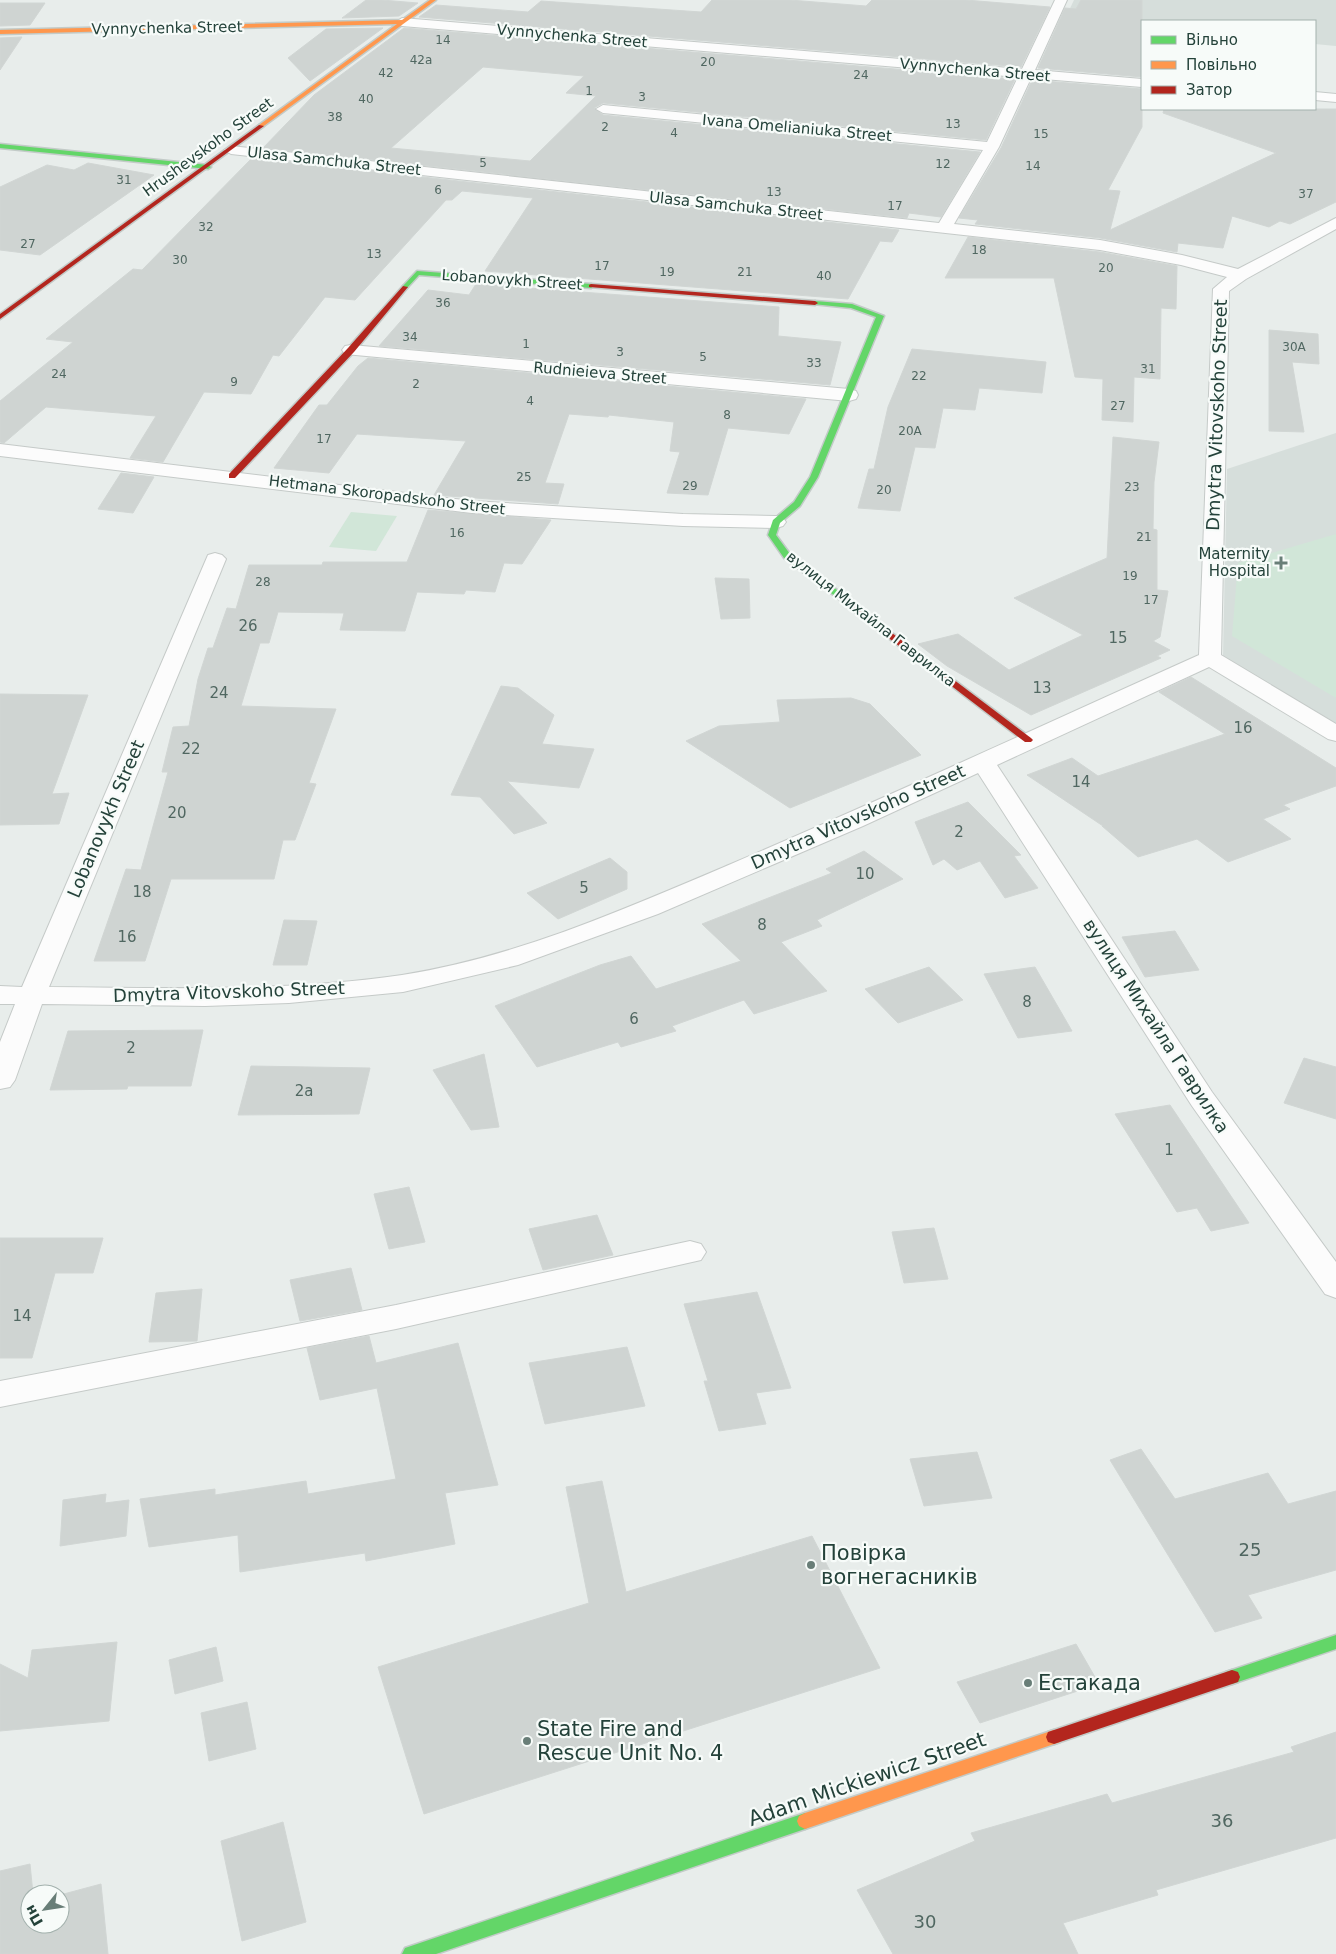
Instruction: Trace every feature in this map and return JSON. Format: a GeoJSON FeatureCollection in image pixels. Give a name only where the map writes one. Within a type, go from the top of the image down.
{"type":"FeatureCollection","features":[{"type":"Feature","properties":{"kind":"street","name":"Hrushevskoho Street"},"geometry":{"type":"LineString","coordinates":[[0,317],[208,167],[433,0]]}},
{"type":"Feature","properties":{"kind":"street"},"geometry":{"type":"LineString","coordinates":[[943,229],[992,147],[1061,0]]}},
{"type":"Feature","properties":{"kind":"street","name":"Vynnychenka Street"},"geometry":{"type":"LineString","coordinates":[[0,32],[402,22],[1141,83]]}},
{"type":"Feature","properties":{"kind":"street"},"geometry":{"type":"LineString","coordinates":[[1316,96],[1336,98]]}},
{"type":"Feature","properties":{"kind":"street","name":"Ivana Omelianiuka Street"},"geometry":{"type":"LineString","coordinates":[[603,110],[992,147]]}},
{"type":"Feature","properties":{"kind":"street"},"geometry":{"type":"LineString","coordinates":[[0,146],[208,167]]}},
{"type":"Feature","properties":{"kind":"street","name":"Ulasa Samchuka Street"},"geometry":{"type":"LineString","coordinates":[[231,150],[1100,245],[1182,260],[1240,274]]}},
{"type":"Feature","properties":{"kind":"street","name":"Dmytra Vitovskoho Street"},"geometry":{"type":"LineString","coordinates":[[0,995],[31,997],[289,994],[403,983],[518,957],[658,904],[854,821],[1210,658],[1221,290],[1240,274],[1336,223]]}},
{"type":"Feature","properties":{"kind":"street","name":"Lobanovykh Street"},"geometry":{"type":"LineString","coordinates":[[232,476],[351,350],[417,273],[852,306],[880,316],[849,395]]}},
{"type":"Feature","properties":{"kind":"street","name":"Rudnieieva Street"},"geometry":{"type":"LineString","coordinates":[[351,350],[849,395]]}},
{"type":"Feature","properties":{"kind":"street"},"geometry":{"type":"LineString","coordinates":[[776,522],[797,504],[814,477],[849,395]]}},
{"type":"Feature","properties":{"kind":"street","name":"Hetmana Skoropadskoho Street"},"geometry":{"type":"LineString","coordinates":[[0,450],[232,476],[472,507],[683,520],[776,522]]}},
{"type":"Feature","properties":{"kind":"street","name":"вулиця Михайла Гаврилка"},"geometry":{"type":"LineString","coordinates":[[776,522],[772,535],[787,556],[1028,740]]}},
{"type":"Feature","properties":{"kind":"street","name":"Lobanovykh Street"},"geometry":{"type":"LineString","coordinates":[[0,1080],[31,997],[215,559]]}},
{"type":"Feature","properties":{"kind":"street"},"geometry":{"type":"LineString","coordinates":[[1210,658],[1336,734]]}},
{"type":"Feature","properties":{"kind":"street","name":"вулиця Михайла Гаврилка"},"geometry":{"type":"LineString","coordinates":[[983,762],[1202,1099],[1336,1286]]}},
{"type":"Feature","properties":{"kind":"street"},"geometry":{"type":"LineString","coordinates":[[0,1394],[396,1316],[690,1252]]}},
{"type":"Feature","properties":{"kind":"street","name":"Adam Mickiewicz Street"},"geometry":{"type":"LineString","coordinates":[[411,1954],[1336,1642]]}},
{"type":"Feature","properties":{"kind":"shaded area"},"geometry":{"type":"Polygon","coordinates":[[[1074,0],[1336,0],[1336,46],[1316,44],[1316,20],[1141,20],[1141,31],[1062,25],[1074,0]]]}},
{"type":"Feature","properties":{"kind":"shaded area","name":"Maternity Hospital"},"geometry":{"type":"Polygon","coordinates":[[[1336,433],[1336,723],[1223,657],[1227,469],[1336,433]]]}},
{"type":"Feature","properties":{"kind":"green space"},"geometry":{"type":"Polygon","coordinates":[[[351,512],[397,516],[376,551],[329,547],[351,512]]]}},
{"type":"Feature","properties":{"kind":"green space"},"geometry":{"type":"Polygon","coordinates":[[[1336,534],[1336,698],[1232,636],[1238,563],[1336,534]]]}},
{"type":"Feature","properties":{"kind":"building"},"geometry":{"type":"Polygon","coordinates":[[[366,0],[418,3],[399,16],[342,18],[366,0]]]}},
{"type":"Feature","properties":{"kind":"building"},"geometry":{"type":"Polygon","coordinates":[[[712,0],[790,0],[866,6],[872,0],[966,0],[1050,7],[1021,67],[419,17],[436,5],[528,12],[541,1],[701,12],[712,0]]]}},
{"type":"Feature","properties":{"kind":"building"},"geometry":{"type":"Polygon","coordinates":[[[1081,0],[1142,0],[1141,77],[1038,68],[1065,8],[1076,9],[1081,0]]]}},
{"type":"Feature","properties":{"kind":"building"},"geometry":{"type":"Polygon","coordinates":[[[0,3],[45,3],[30,25],[0,26],[0,3]]]}},
{"type":"Feature","properties":{"kind":"building"},"geometry":{"type":"Polygon","coordinates":[[[383,28],[310,81],[288,58],[326,29],[383,28]]]}},
{"type":"Feature","properties":{"kind":"building"},"geometry":{"type":"Polygon","coordinates":[[[404,28],[1015,79],[986,140],[603,103],[594,108],[603,115],[980,152],[941,217],[909,213],[907,218],[263,148],[314,95],[404,28]],[[483,67],[391,148],[530,161],[596,96],[566,93],[584,76],[483,67]]]}},
{"type":"Feature","properties":{"kind":"building"},"geometry":{"type":"Polygon","coordinates":[[[22,37],[0,70],[0,38],[22,37]]]}},
{"type":"Feature","properties":{"kind":"building"},"geometry":{"type":"Polygon","coordinates":[[[1032,80],[1141,89],[1142,127],[1108,190],[1120,191],[1110,230],[1276,153],[1163,113],[1164,110],[1336,109],[1336,202],[1290,224],[1280,221],[1269,227],[1232,216],[1223,248],[1178,243],[1177,252],[1100,238],[975,224],[978,220],[959,218],[1001,148],[1032,80]]]}},
{"type":"Feature","properties":{"kind":"building"},"geometry":{"type":"Polygon","coordinates":[[[252,158],[899,230],[892,242],[880,241],[848,299],[485,271],[533,198],[462,191],[452,200],[446,200],[355,300],[325,297],[279,356],[273,355],[251,394],[204,392],[163,462],[130,458],[156,416],[46,407],[4,443],[0,442],[0,401],[73,342],[46,339],[133,269],[142,270],[252,158]]]}},
{"type":"Feature","properties":{"kind":"building"},"geometry":{"type":"Polygon","coordinates":[[[88,163],[154,175],[40,255],[0,250],[0,187],[47,165],[74,170],[88,163]]]}},
{"type":"Feature","properties":{"kind":"building"},"geometry":{"type":"Polygon","coordinates":[[[968,237],[1100,252],[1177,266],[1176,309],[1161,308],[1160,379],[1134,377],[1133,422],[1102,420],[1103,379],[1075,377],[1054,278],[945,278],[968,237]]]}},
{"type":"Feature","properties":{"kind":"building"},"geometry":{"type":"Polygon","coordinates":[[[476,284],[779,307],[778,336],[841,342],[830,385],[379,346],[428,290],[469,295],[476,284]]]}},
{"type":"Feature","properties":{"kind":"building"},"geometry":{"type":"Polygon","coordinates":[[[1269,330],[1318,334],[1319,364],[1292,362],[1304,432],[1269,431],[1269,330]]]}},
{"type":"Feature","properties":{"kind":"building"},"geometry":{"type":"Polygon","coordinates":[[[912,349],[1046,362],[1042,393],[979,388],[975,410],[943,408],[935,448],[915,447],[900,511],[858,508],[869,469],[874,469],[888,407],[912,349]]]}},
{"type":"Feature","properties":{"kind":"building"},"geometry":{"type":"Polygon","coordinates":[[[368,358],[806,399],[789,434],[728,428],[708,495],[667,493],[680,452],[670,451],[674,422],[609,415],[608,417],[569,414],[545,483],[564,484],[558,504],[434,495],[466,441],[357,434],[329,473],[274,468],[319,405],[327,405],[358,366],[368,358]]]}},
{"type":"Feature","properties":{"kind":"building"},"geometry":{"type":"Polygon","coordinates":[[[1113,437],[1159,442],[1154,482],[1153,529],[1157,530],[1157,590],[1168,591],[1160,637],[1153,641],[1170,650],[1157,656],[1161,658],[1031,715],[947,666],[918,644],[958,634],[1009,670],[1083,635],[1014,598],[1107,558],[1113,437]]]}},
{"type":"Feature","properties":{"kind":"building"},"geometry":{"type":"Polygon","coordinates":[[[121,473],[154,477],[133,513],[98,509],[121,473]]]}},
{"type":"Feature","properties":{"kind":"building"},"geometry":{"type":"Polygon","coordinates":[[[428,510],[551,520],[522,564],[504,563],[495,592],[466,590],[464,594],[417,592],[405,631],[340,630],[344,613],[278,612],[269,643],[260,643],[241,706],[336,709],[309,783],[316,784],[295,840],[283,840],[274,879],[171,879],[145,961],[94,961],[126,869],[141,870],[168,772],[162,772],[173,727],[189,726],[198,679],[208,648],[213,648],[227,608],[236,609],[249,565],[322,565],[323,562],[407,562],[428,510]]]}},
{"type":"Feature","properties":{"kind":"building"},"geometry":{"type":"Polygon","coordinates":[[[715,578],[749,579],[750,618],[721,619],[715,578]]]}},
{"type":"Feature","properties":{"kind":"building"},"geometry":{"type":"Polygon","coordinates":[[[1191,677],[1336,768],[1336,786],[1283,805],[1290,809],[1263,819],[1291,839],[1228,862],[1197,839],[1138,857],[1103,826],[1027,775],[1072,758],[1098,776],[1225,734],[1159,692],[1191,677]]]}},
{"type":"Feature","properties":{"kind":"building"},"geometry":{"type":"Polygon","coordinates":[[[501,686],[518,688],[554,715],[542,744],[594,749],[579,788],[507,781],[547,823],[514,834],[480,797],[451,795],[501,686]]]}},
{"type":"Feature","properties":{"kind":"building"},"geometry":{"type":"Polygon","coordinates":[[[0,694],[88,695],[52,794],[69,793],[59,824],[0,825],[0,694]]]}},
{"type":"Feature","properties":{"kind":"building"},"geometry":{"type":"Polygon","coordinates":[[[851,698],[870,704],[921,755],[790,808],[686,741],[719,726],[780,722],[777,700],[851,698]]]}},
{"type":"Feature","properties":{"kind":"building"},"geometry":{"type":"Polygon","coordinates":[[[968,802],[1021,855],[1014,856],[1038,888],[1005,898],[980,861],[957,870],[944,859],[933,865],[915,822],[968,802]]]}},
{"type":"Feature","properties":{"kind":"building"},"geometry":{"type":"Polygon","coordinates":[[[864,851],[903,879],[817,920],[822,926],[781,942],[827,991],[754,1014],[744,1000],[672,1026],[676,1031],[621,1047],[618,1042],[537,1067],[495,1006],[600,965],[631,956],[656,989],[741,961],[702,924],[832,873],[826,869],[864,851]]]}},
{"type":"Feature","properties":{"kind":"building"},"geometry":{"type":"Polygon","coordinates":[[[610,858],[627,872],[627,889],[558,919],[527,893],[610,858]]]}},
{"type":"Feature","properties":{"kind":"building"},"geometry":{"type":"Polygon","coordinates":[[[284,920],[317,921],[307,965],[273,965],[284,920]]]}},
{"type":"Feature","properties":{"kind":"building"},"geometry":{"type":"Polygon","coordinates":[[[1175,931],[1199,970],[1145,977],[1122,937],[1175,931]]]}},
{"type":"Feature","properties":{"kind":"building"},"geometry":{"type":"Polygon","coordinates":[[[929,967],[963,1000],[898,1023],[865,989],[929,967]]]}},
{"type":"Feature","properties":{"kind":"building"},"geometry":{"type":"Polygon","coordinates":[[[1035,967],[1072,1031],[1018,1038],[984,974],[1035,967]]]}},
{"type":"Feature","properties":{"kind":"building"},"geometry":{"type":"Polygon","coordinates":[[[203,1030],[191,1086],[128,1086],[127,1089],[50,1090],[68,1031],[203,1030]]]}},
{"type":"Feature","properties":{"kind":"building"},"geometry":{"type":"Polygon","coordinates":[[[484,1054],[499,1127],[471,1130],[433,1070],[484,1054]]]}},
{"type":"Feature","properties":{"kind":"building"},"geometry":{"type":"Polygon","coordinates":[[[1304,1058],[1336,1067],[1336,1119],[1284,1103],[1304,1058]]]}},
{"type":"Feature","properties":{"kind":"building"},"geometry":{"type":"Polygon","coordinates":[[[251,1066],[370,1068],[359,1114],[238,1115],[251,1066]]]}},
{"type":"Feature","properties":{"kind":"building"},"geometry":{"type":"Polygon","coordinates":[[[1170,1105],[1249,1223],[1211,1231],[1197,1208],[1177,1212],[1115,1114],[1170,1105]]]}},
{"type":"Feature","properties":{"kind":"building"},"geometry":{"type":"Polygon","coordinates":[[[409,1187],[425,1242],[389,1249],[374,1194],[409,1187]]]}},
{"type":"Feature","properties":{"kind":"building"},"geometry":{"type":"Polygon","coordinates":[[[597,1215],[613,1255],[543,1270],[529,1229],[597,1215]]]}},
{"type":"Feature","properties":{"kind":"building"},"geometry":{"type":"Polygon","coordinates":[[[934,1228],[948,1279],[904,1283],[892,1232],[934,1228]]]}},
{"type":"Feature","properties":{"kind":"building"},"geometry":{"type":"Polygon","coordinates":[[[0,1238],[103,1238],[93,1273],[55,1273],[32,1358],[0,1358],[0,1238]]]}},
{"type":"Feature","properties":{"kind":"building"},"geometry":{"type":"Polygon","coordinates":[[[351,1268],[362,1310],[300,1321],[290,1280],[351,1268]]]}},
{"type":"Feature","properties":{"kind":"building"},"geometry":{"type":"Polygon","coordinates":[[[202,1289],[197,1341],[149,1342],[156,1293],[202,1289]]]}},
{"type":"Feature","properties":{"kind":"building"},"geometry":{"type":"Polygon","coordinates":[[[757,1292],[791,1388],[756,1393],[766,1424],[719,1431],[704,1381],[708,1381],[684,1304],[757,1292]]]}},
{"type":"Feature","properties":{"kind":"building"},"geometry":{"type":"Polygon","coordinates":[[[369,1336],[376,1363],[458,1343],[498,1485],[445,1493],[455,1544],[366,1561],[365,1553],[240,1572],[238,1535],[149,1547],[140,1499],[215,1489],[215,1495],[306,1481],[308,1494],[396,1479],[377,1388],[320,1400],[307,1348],[369,1336]]]}},
{"type":"Feature","properties":{"kind":"building"},"geometry":{"type":"Polygon","coordinates":[[[627,1347],[645,1406],[545,1424],[529,1363],[627,1347]]]}},
{"type":"Feature","properties":{"kind":"building"},"geometry":{"type":"Polygon","coordinates":[[[1141,1449],[1175,1499],[1268,1473],[1288,1504],[1336,1491],[1336,1570],[1248,1595],[1262,1618],[1215,1632],[1110,1460],[1141,1449]]]}},
{"type":"Feature","properties":{"kind":"building"},"geometry":{"type":"Polygon","coordinates":[[[977,1452],[992,1498],[924,1506],[910,1459],[977,1452]]]}},
{"type":"Feature","properties":{"kind":"building","name":"State Fire and Rescue Unit No. 4"},"geometry":{"type":"Polygon","coordinates":[[[602,1481],[626,1592],[812,1536],[880,1668],[424,1814],[378,1667],[589,1603],[566,1487],[602,1481]]]}},
{"type":"Feature","properties":{"kind":"building"},"geometry":{"type":"Polygon","coordinates":[[[106,1494],[105,1503],[129,1500],[126,1536],[60,1546],[63,1500],[106,1494]]]}},
{"type":"Feature","properties":{"kind":"building"},"geometry":{"type":"Polygon","coordinates":[[[117,1642],[109,1721],[0,1731],[0,1664],[28,1678],[32,1650],[117,1642]]]}},
{"type":"Feature","properties":{"kind":"building","name":"Естакада"},"geometry":{"type":"Polygon","coordinates":[[[1076,1644],[1099,1684],[980,1723],[957,1682],[1076,1644]]]}},
{"type":"Feature","properties":{"kind":"building"},"geometry":{"type":"Polygon","coordinates":[[[216,1647],[223,1681],[175,1694],[169,1660],[216,1647]]]}},
{"type":"Feature","properties":{"kind":"building"},"geometry":{"type":"Polygon","coordinates":[[[247,1702],[256,1749],[209,1761],[201,1713],[247,1702]]]}},
{"type":"Feature","properties":{"kind":"building"},"geometry":{"type":"Polygon","coordinates":[[[1336,1732],[1336,1838],[1156,1890],[1158,1895],[1063,1923],[1078,1954],[893,1954],[857,1890],[975,1841],[971,1833],[1107,1794],[1112,1803],[1294,1752],[1291,1747],[1336,1732]]]}},
{"type":"Feature","properties":{"kind":"building"},"geometry":{"type":"Polygon","coordinates":[[[283,1822],[306,1922],[242,1941],[221,1841],[283,1822]]]}},
{"type":"Feature","properties":{"kind":"building"},"geometry":{"type":"Polygon","coordinates":[[[30,1864],[32,1884],[20,1884],[20,1934],[70,1934],[70,1892],[101,1884],[108,1954],[0,1954],[0,1871],[30,1864]]]}},
{"type":"Feature","properties":{"kind":"traffic: fast"},"geometry":{"type":"LineString","coordinates":[[0,146],[208,167]]}},
{"type":"Feature","properties":{"kind":"traffic: fast"},"geometry":{"type":"LineString","coordinates":[[405,287],[417,273],[591,286]]}},
{"type":"Feature","properties":{"kind":"traffic: fast"},"geometry":{"type":"LineString","coordinates":[[815,303],[852,306],[880,316],[814,477],[797,504],[776,522],[772,535],[787,556],[847,602]]}},
{"type":"Feature","properties":{"kind":"traffic: fast"},"geometry":{"type":"LineString","coordinates":[[1232,1677],[1336,1642]]}},
{"type":"Feature","properties":{"kind":"traffic: fast"},"geometry":{"type":"LineString","coordinates":[[411,1954],[805,1821]]}},
{"type":"Feature","properties":{"kind":"traffic: slow"},"geometry":{"type":"LineString","coordinates":[[261,126],[433,0]]}},
{"type":"Feature","properties":{"kind":"traffic: slow"},"geometry":{"type":"LineString","coordinates":[[0,32],[402,22]]}},
{"type":"Feature","properties":{"kind":"traffic: slow"},"geometry":{"type":"LineString","coordinates":[[805,1821],[1054,1737]]}},
{"type":"Feature","properties":{"kind":"traffic: jam"},"geometry":{"type":"LineString","coordinates":[[0,317],[261,126]]}},
{"type":"Feature","properties":{"kind":"traffic: jam"},"geometry":{"type":"LineString","coordinates":[[591,286],[815,303]]}},
{"type":"Feature","properties":{"kind":"traffic: jam"},"geometry":{"type":"LineString","coordinates":[[232,476],[351,350],[405,287]]}},
{"type":"Feature","properties":{"kind":"traffic: jam"},"geometry":{"type":"LineString","coordinates":[[847,602],[1028,740]]}},
{"type":"Feature","properties":{"kind":"traffic: jam"},"geometry":{"type":"LineString","coordinates":[[1054,1737],[1232,1677]]}},
{"type":"Feature","properties":{"kind":"place","name":"Maternity Hospital"},"geometry":{"type":"Point","coordinates":[1281,563]}},
{"type":"Feature","properties":{"kind":"place","name":"Повірка вогнегасників"},"geometry":{"type":"Point","coordinates":[811,1565]}},
{"type":"Feature","properties":{"kind":"place","name":"Естакада"},"geometry":{"type":"Point","coordinates":[1028,1683]}},
{"type":"Feature","properties":{"kind":"place","name":"State Fire and Rescue Unit No. 4"},"geometry":{"type":"Point","coordinates":[527,1741]}}]}
